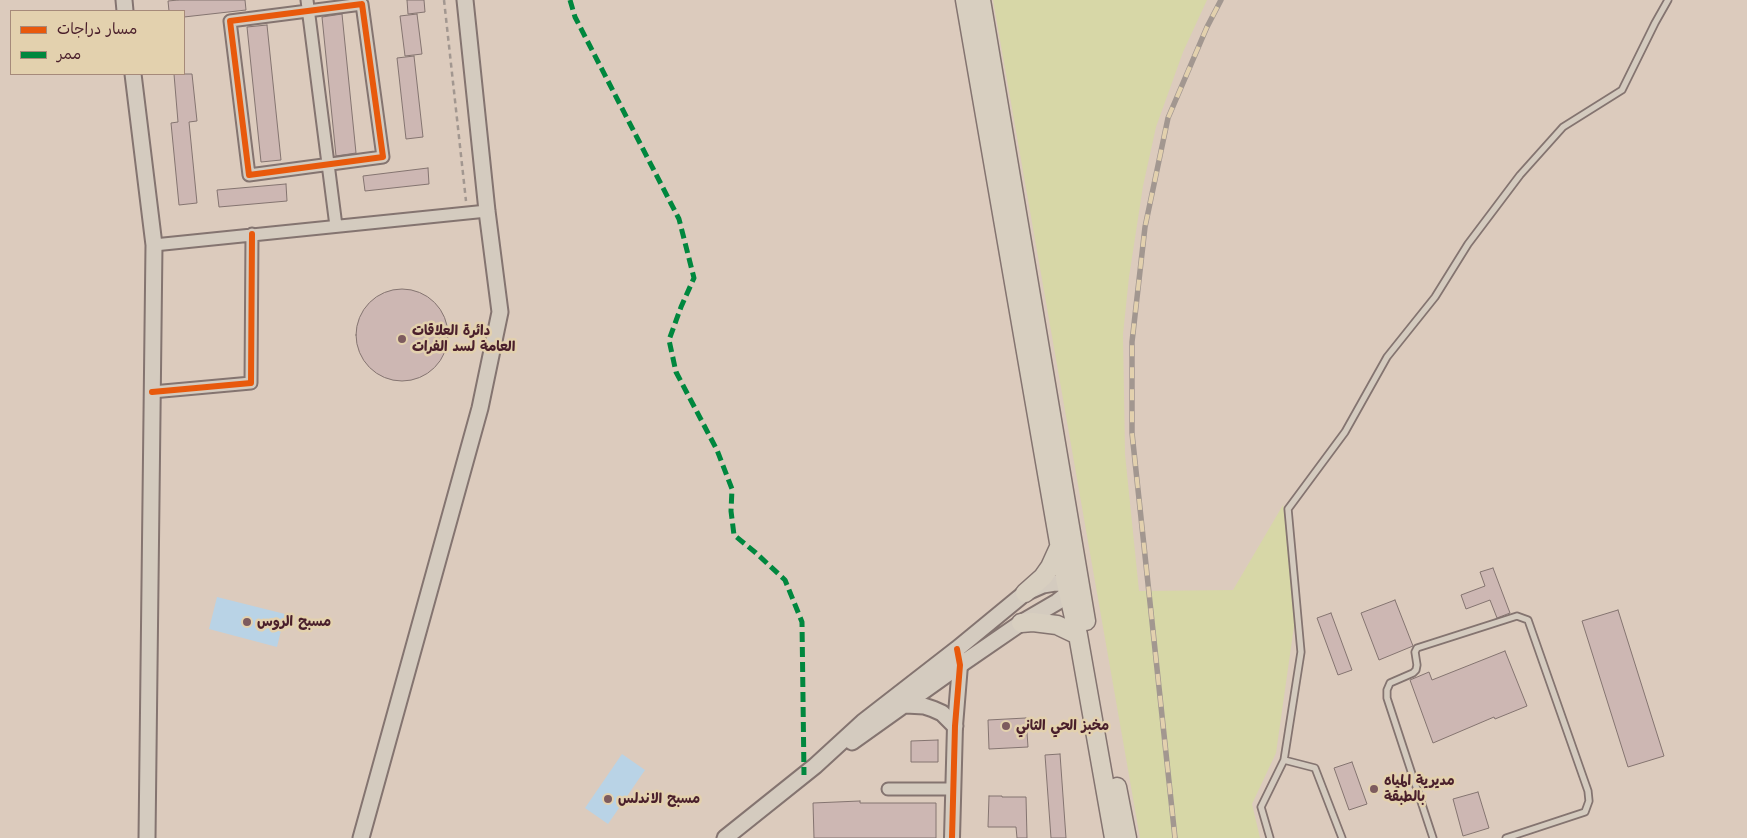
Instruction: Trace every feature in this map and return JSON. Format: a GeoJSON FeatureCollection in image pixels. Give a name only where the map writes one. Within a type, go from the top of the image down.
{"type":"FeatureCollection","features":[{"type":"Feature","properties":{"kind":"main road"},"geometry":{"type":"LineString","coordinates":[[361,838],[480,408],[500,312],[487,211],[465,0]]}},
{"type":"Feature","properties":{"kind":"main road"},"geometry":{"type":"LineString","coordinates":[[981,0],[1078,635],[1114,838]]}},
{"type":"Feature","properties":{"kind":"main road"},"geometry":{"type":"LineString","coordinates":[[967,8],[1060,544],[1127,838]]}},
{"type":"Feature","properties":{"kind":"main road"},"geometry":{"type":"LineString","coordinates":[[133,75],[154,244],[147,838]]}},
{"type":"Feature","properties":{"kind":"main road"},"geometry":{"type":"LineString","coordinates":[[725,838],[816,766],[863,722],[1025,593],[1043,577],[1050,567],[1060,544]]}},
{"type":"Feature","properties":{"kind":"main road"},"geometry":{"type":"LineString","coordinates":[[1025,593],[1043,585],[1071,587]]}},
{"type":"Feature","properties":{"kind":"main road"},"geometry":{"type":"LineString","coordinates":[[816,766],[868,732],[960,664],[1071,587]]}},
{"type":"Feature","properties":{"kind":"main road"},"geometry":{"type":"LineString","coordinates":[[1021,622],[1057,625],[1078,635]]}},
{"type":"Feature","properties":{"kind":"main road"},"geometry":{"type":"LineString","coordinates":[[906,705],[924,706],[933,709],[942,713],[955,726]]}},
{"type":"Feature","properties":{"kind":"street"},"geometry":{"type":"LineString","coordinates":[[955,0],[967,8]]}},
{"type":"Feature","properties":{"kind":"street"},"geometry":{"type":"LineString","coordinates":[[362,4],[383,157],[249,175],[230,21],[308,6],[362,4]]}},
{"type":"Feature","properties":{"kind":"street"},"geometry":{"type":"LineString","coordinates":[[308,6],[336,226]]}},
{"type":"Feature","properties":{"kind":"street"},"geometry":{"type":"LineString","coordinates":[[154,244],[487,211]]}},
{"type":"Feature","properties":{"kind":"street"},"geometry":{"type":"LineString","coordinates":[[152,392],[251,383],[252,234]]}},
{"type":"Feature","properties":{"kind":"street"},"geometry":{"type":"LineString","coordinates":[[952,838],[955,726],[960,664],[957,649]]}},
{"type":"Feature","properties":{"kind":"street"},"geometry":{"type":"LineString","coordinates":[[888,789],[954,789]]}},
{"type":"Feature","properties":{"kind":"lane"},"geometry":{"type":"LineString","coordinates":[[1270,838],[1260,807],[1284,760],[1301,652],[1288,509],[1345,432],[1387,357],[1435,297],[1468,244],[1520,175],[1563,126],[1622,90],[1668,0]]}},
{"type":"Feature","properties":{"kind":"lane"},"geometry":{"type":"LineString","coordinates":[[1433,838],[1387,698],[1387,690],[1390,683],[1416,670],[1415,652],[1417,648],[1517,616],[1528,620],[1588,790],[1589,801],[1585,812],[1506,838]]}},
{"type":"Feature","properties":{"kind":"lane"},"geometry":{"type":"LineString","coordinates":[[1284,760],[1315,768],[1342,838]]}},
{"type":"Feature","properties":{"kind":"path"},"geometry":{"type":"LineString","coordinates":[[444,0],[467,213]]}},
{"type":"Feature","properties":{"kind":"green space"},"geometry":{"type":"Polygon","coordinates":[[[993,0],[1207,0],[1183,52],[1156,127],[1143,186],[1129,277],[1123,334],[1125,454],[1139,591],[1233,590],[1283,505],[1296,612],[1276,753],[1252,804],[1260,838],[1140,838],[993,0]]]}},
{"type":"Feature","properties":{"kind":"water","name":"مسبح الروس"},"geometry":{"type":"Polygon","coordinates":[[[217,597],[285,614],[277,647],[209,629],[217,597]]]}},
{"type":"Feature","properties":{"kind":"water"},"geometry":{"type":"Polygon","coordinates":[[[622,754],[645,770],[608,824],[585,808],[622,754]]]}},
{"type":"Feature","properties":{"kind":"building"},"geometry":{"type":"Polygon","coordinates":[[[245,0],[246,10],[185,17],[185,10],[169,10],[168,1],[245,0]]]}},
{"type":"Feature","properties":{"kind":"building"},"geometry":{"type":"Polygon","coordinates":[[[407,0],[424,0],[425,12],[408,14],[407,0]]]}},
{"type":"Feature","properties":{"kind":"building"},"geometry":{"type":"Polygon","coordinates":[[[342,14],[356,153],[336,156],[322,17],[342,14]]]}},
{"type":"Feature","properties":{"kind":"building"},"geometry":{"type":"Polygon","coordinates":[[[417,14],[422,54],[405,56],[400,16],[417,14]]]}},
{"type":"Feature","properties":{"kind":"building"},"geometry":{"type":"Polygon","coordinates":[[[267,25],[281,160],[261,162],[247,27],[267,25]]]}},
{"type":"Feature","properties":{"kind":"building"},"geometry":{"type":"Polygon","coordinates":[[[414,56],[423,137],[406,139],[397,58],[414,56]]]}},
{"type":"Feature","properties":{"kind":"building"},"geometry":{"type":"Polygon","coordinates":[[[192,74],[197,121],[189,122],[197,203],[179,205],[171,123],[178,122],[174,75],[192,74]]]}},
{"type":"Feature","properties":{"kind":"building"},"geometry":{"type":"Polygon","coordinates":[[[428,168],[429,184],[365,191],[363,176],[428,168]]]}},
{"type":"Feature","properties":{"kind":"building"},"geometry":{"type":"Polygon","coordinates":[[[286,184],[287,201],[219,207],[217,190],[286,184]]]}},
{"type":"Feature","properties":{"kind":"building","name":"دائرة العلاقات العامة لسد الفرات"},"geometry":{"type":"Polygon","coordinates":[[[402,289],[420,292],[435,302],[445,317],[448,335],[445,353],[435,368],[420,378],[402,381],[384,378],[369,368],[359,353],[356,335],[359,317],[369,302],[384,292],[402,289]]]}},
{"type":"Feature","properties":{"kind":"building"},"geometry":{"type":"Polygon","coordinates":[[[1493,568],[1510,613],[1497,618],[1490,600],[1466,609],[1461,595],[1485,586],[1480,572],[1493,568]]]}},
{"type":"Feature","properties":{"kind":"building"},"geometry":{"type":"Polygon","coordinates":[[[1395,600],[1413,646],[1379,660],[1361,613],[1395,600]]]}},
{"type":"Feature","properties":{"kind":"building"},"geometry":{"type":"Polygon","coordinates":[[[1618,610],[1664,756],[1628,767],[1582,621],[1618,610]]]}},
{"type":"Feature","properties":{"kind":"building"},"geometry":{"type":"Polygon","coordinates":[[[1331,613],[1352,670],[1338,675],[1317,618],[1331,613]]]}},
{"type":"Feature","properties":{"kind":"building"},"geometry":{"type":"Polygon","coordinates":[[[1505,651],[1527,706],[1495,719],[1494,717],[1433,743],[1410,680],[1429,672],[1432,680],[1505,651]]]}},
{"type":"Feature","properties":{"kind":"building"},"geometry":{"type":"Polygon","coordinates":[[[1026,718],[1028,747],[989,749],[988,720],[1026,718]]]}},
{"type":"Feature","properties":{"kind":"building"},"geometry":{"type":"Polygon","coordinates":[[[938,740],[938,762],[911,762],[911,741],[938,740]]]}},
{"type":"Feature","properties":{"kind":"building"},"geometry":{"type":"Polygon","coordinates":[[[1060,754],[1066,838],[1051,838],[1045,755],[1060,754]]]}},
{"type":"Feature","properties":{"kind":"building"},"geometry":{"type":"Polygon","coordinates":[[[1352,762],[1367,804],[1349,810],[1334,768],[1352,762]]]}},
{"type":"Feature","properties":{"kind":"building"},"geometry":{"type":"Polygon","coordinates":[[[1478,792],[1489,828],[1463,836],[1453,799],[1478,792]]]}},
{"type":"Feature","properties":{"kind":"building"},"geometry":{"type":"Polygon","coordinates":[[[989,796],[1026,797],[1027,838],[1017,838],[1016,827],[988,827],[989,796]]]}},
{"type":"Feature","properties":{"kind":"building"},"geometry":{"type":"Polygon","coordinates":[[[860,801],[860,803],[936,803],[936,838],[814,838],[813,803],[860,801]]]}},
{"type":"Feature","properties":{"kind":"railway"},"geometry":{"type":"LineString","coordinates":[[1175,838],[1132,433],[1132,342],[1145,227],[1168,118],[1207,27],[1221,0]]}},
{"type":"Feature","properties":{"kind":"marked path"},"geometry":{"type":"LineString","coordinates":[[570,0],[575,17],[679,219],[694,278],[669,340],[676,372],[717,450],[732,489],[731,511],[734,535],[785,580],[802,622],[804,775]]}},
{"type":"Feature","properties":{"kind":"cycle path"},"geometry":{"type":"LineString","coordinates":[[362,4],[383,157],[249,175],[230,21],[362,4]]}},
{"type":"Feature","properties":{"kind":"cycle path"},"geometry":{"type":"LineString","coordinates":[[152,392],[251,383],[252,234]]}},
{"type":"Feature","properties":{"kind":"cycle path"},"geometry":{"type":"LineString","coordinates":[[952,838],[955,726],[960,665],[957,649]]}},
{"type":"Feature","properties":{"kind":"place","name":"دائرة العلاقات العامة لسد الفرات"},"geometry":{"type":"Point","coordinates":[402,339]}},
{"type":"Feature","properties":{"kind":"place","name":"مسبح الروس"},"geometry":{"type":"Point","coordinates":[247,622]}},
{"type":"Feature","properties":{"kind":"place","name":"مخبز الحي الثاني"},"geometry":{"type":"Point","coordinates":[1006,726]}},
{"type":"Feature","properties":{"kind":"place","name":"مديرية المياه بالطبقة"},"geometry":{"type":"Point","coordinates":[1374,789]}},
{"type":"Feature","properties":{"kind":"place","name":"مسبح الاندلس"},"geometry":{"type":"Point","coordinates":[608,799]}}]}
